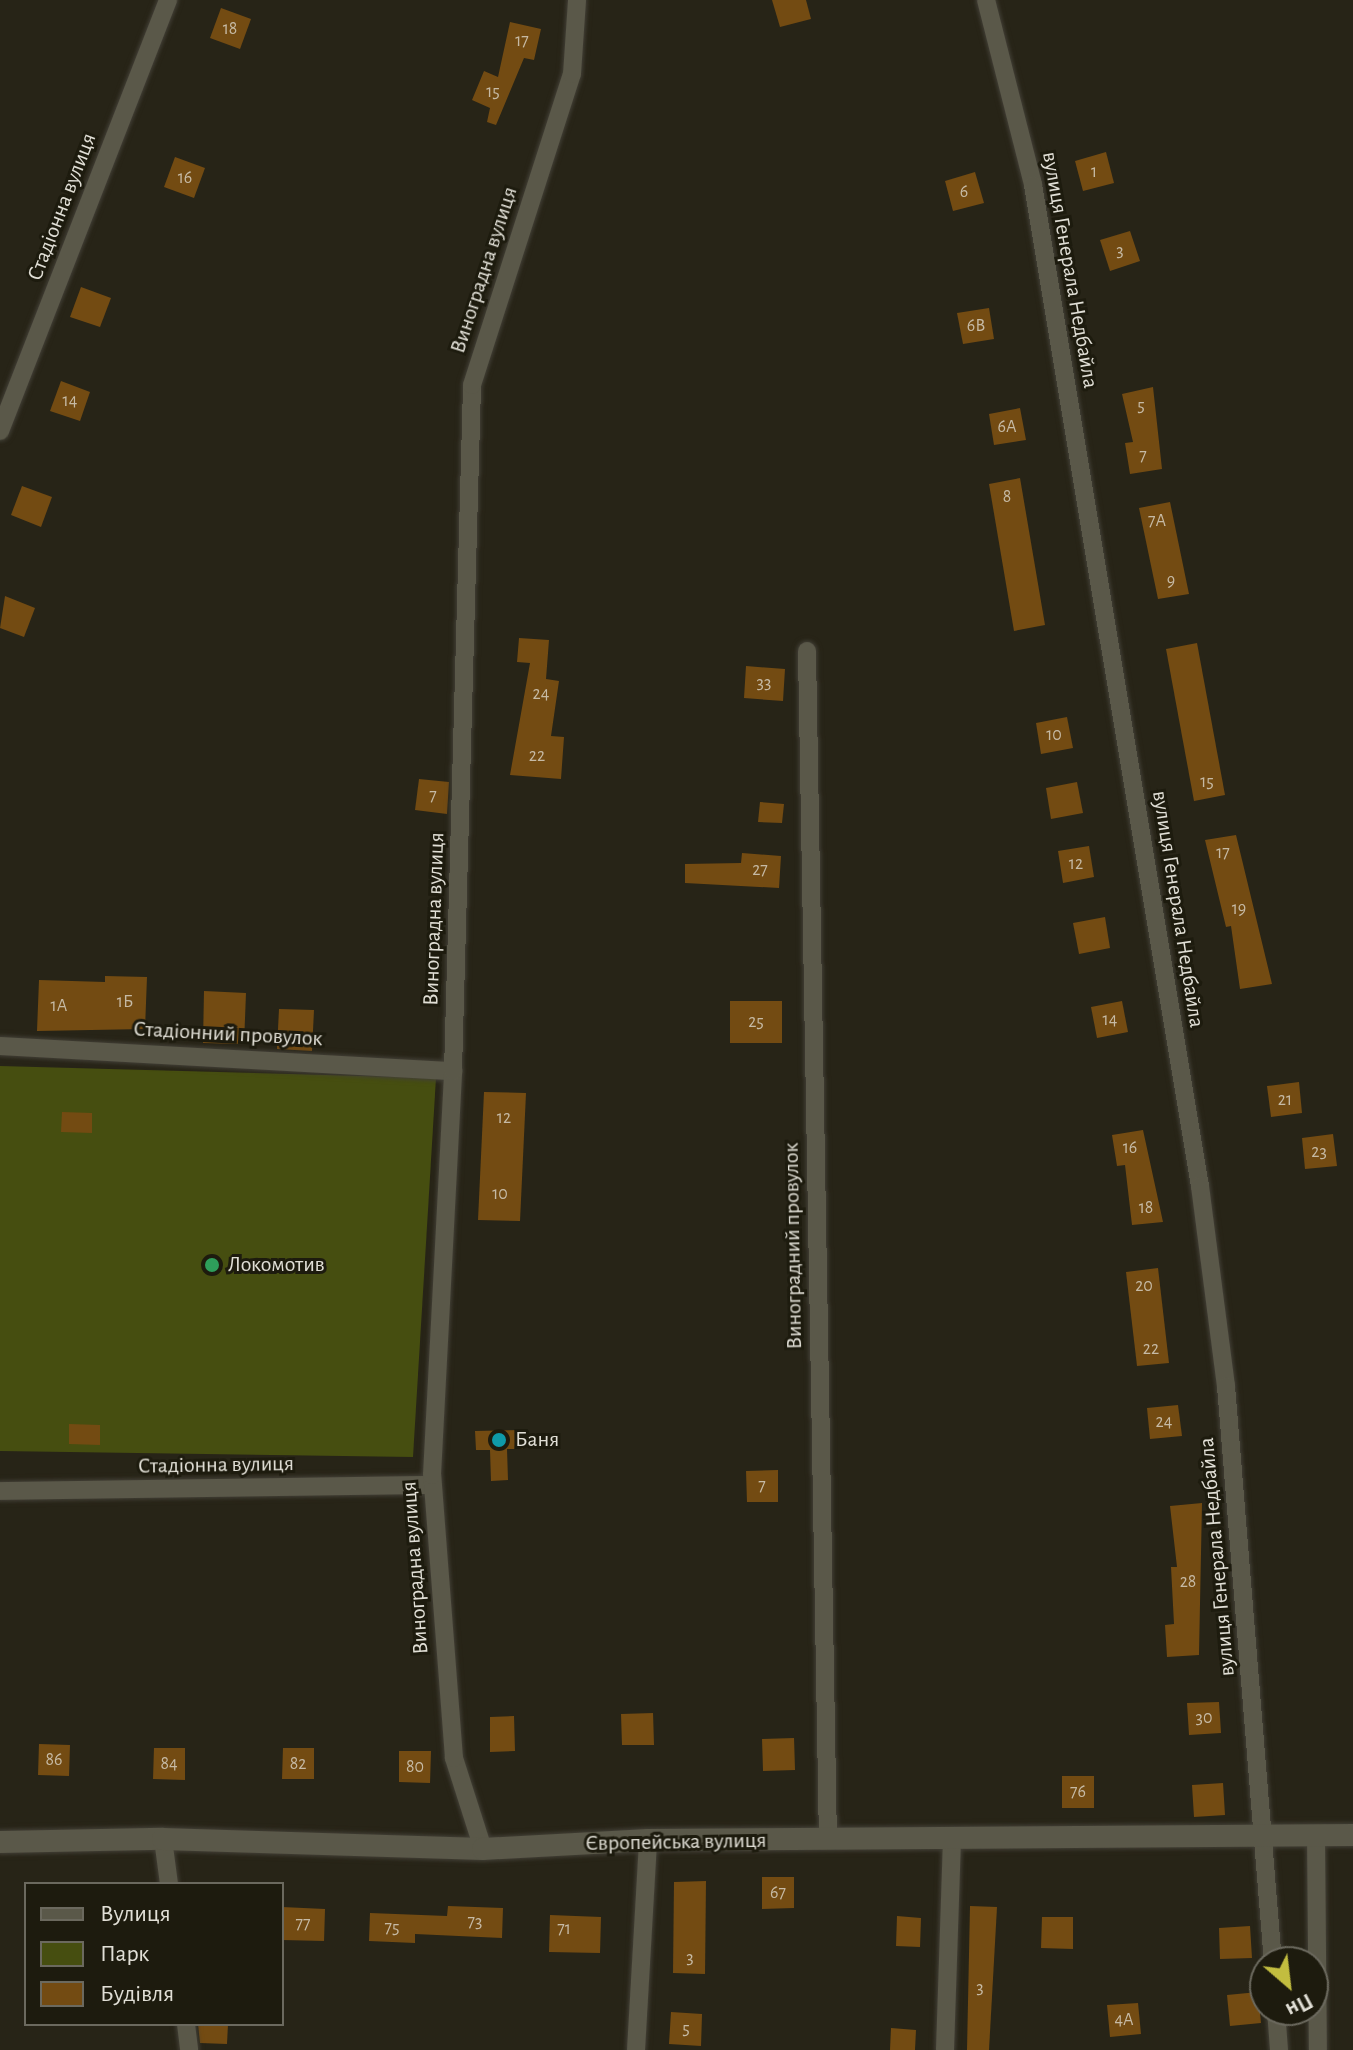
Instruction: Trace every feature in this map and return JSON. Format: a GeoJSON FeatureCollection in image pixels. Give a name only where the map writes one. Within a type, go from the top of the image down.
{"type":"FeatureCollection","features":[{"type":"Feature","properties":{"kind":"street","name":"Стадіонна вулиця"},"geometry":{"type":"LineString","coordinates":[[0,431],[168,0]]}},
{"type":"Feature","properties":{"kind":"street","name":"Виноградна вулиця"},"geometry":{"type":"LineString","coordinates":[[483,1849],[454,1758],[432,1485],[453,1071],[472,385],[572,74],[577,0]]}},
{"type":"Feature","properties":{"kind":"street","name":"вулиця Генерала Недбайла"},"geometry":{"type":"LineString","coordinates":[[986,0],[1033,185],[1200,1186],[1226,1386],[1272,1946]]}},
{"type":"Feature","properties":{"kind":"street","name":"Виноградний провулок"},"geometry":{"type":"LineString","coordinates":[[807,651],[828,1840]]}},
{"type":"Feature","properties":{"kind":"street","name":"Стадіонний провулок"},"geometry":{"type":"LineString","coordinates":[[0,1046],[453,1071]]}},
{"type":"Feature","properties":{"kind":"street","name":"Стадіонна вулиця"},"geometry":{"type":"LineString","coordinates":[[0,1491],[432,1485]]}},
{"type":"Feature","properties":{"kind":"street"},"geometry":{"type":"LineString","coordinates":[[1316,1835],[1318,2050]]}},
{"type":"Feature","properties":{"kind":"street","name":"Європейська вулиця"},"geometry":{"type":"LineString","coordinates":[[0,1842],[163,1839],[483,1849],[648,1840],[1353,1835]]}},
{"type":"Feature","properties":{"kind":"street"},"geometry":{"type":"LineString","coordinates":[[163,1839],[169,1882]]}},
{"type":"Feature","properties":{"kind":"street"},"geometry":{"type":"LineString","coordinates":[[945,2050],[952,1839]]}},
{"type":"Feature","properties":{"kind":"street"},"geometry":{"type":"LineString","coordinates":[[636,2050],[648,1840]]}},
{"type":"Feature","properties":{"kind":"street"},"geometry":{"type":"LineString","coordinates":[[186,2026],[189,2050]]}},
{"type":"Feature","properties":{"kind":"street"},"geometry":{"type":"LineString","coordinates":[[1277,2026],[1279,2050]]}},
{"type":"Feature","properties":{"kind":"green space","name":"Локомотив"},"geometry":{"type":"Polygon","coordinates":[[[0,1066],[436,1078],[413,1457],[0,1451],[0,1066]]]}},
{"type":"Feature","properties":{"kind":"building"},"geometry":{"type":"Polygon","coordinates":[[[772,0],[806,0],[811,19],[780,27],[772,0]]]}},
{"type":"Feature","properties":{"kind":"building"},"geometry":{"type":"Polygon","coordinates":[[[221,8],[251,19],[240,49],[210,38],[221,8]]]}},
{"type":"Feature","properties":{"kind":"building"},"geometry":{"type":"Polygon","coordinates":[[[510,22],[541,29],[534,60],[524,58],[496,125],[487,122],[490,108],[472,100],[484,71],[498,77],[510,22]]]}},
{"type":"Feature","properties":{"kind":"building"},"geometry":{"type":"Polygon","coordinates":[[[1106,152],[1114,183],[1083,191],[1075,161],[1106,152]]]}},
{"type":"Feature","properties":{"kind":"building"},"geometry":{"type":"Polygon","coordinates":[[[175,157],[205,168],[194,198],[164,187],[175,157]]]}},
{"type":"Feature","properties":{"kind":"building"},"geometry":{"type":"Polygon","coordinates":[[[975,172],[984,203],[953,211],[945,181],[975,172]]]}},
{"type":"Feature","properties":{"kind":"building"},"geometry":{"type":"Polygon","coordinates":[[[1130,231],[1140,261],[1110,271],[1100,240],[1130,231]]]}},
{"type":"Feature","properties":{"kind":"building"},"geometry":{"type":"Polygon","coordinates":[[[81,287],[111,298],[100,327],[70,317],[81,287]]]}},
{"type":"Feature","properties":{"kind":"building"},"geometry":{"type":"Polygon","coordinates":[[[989,308],[994,339],[963,344],[957,313],[989,308]]]}},
{"type":"Feature","properties":{"kind":"building"},"geometry":{"type":"Polygon","coordinates":[[[61,381],[90,392],[80,421],[50,411],[61,381]]]}},
{"type":"Feature","properties":{"kind":"building"},"geometry":{"type":"Polygon","coordinates":[[[1153,387],[1162,469],[1130,474],[1125,443],[1133,442],[1122,394],[1153,387]]]}},
{"type":"Feature","properties":{"kind":"building"},"geometry":{"type":"Polygon","coordinates":[[[1020,408],[1026,440],[994,445],[989,414],[1020,408]]]}},
{"type":"Feature","properties":{"kind":"building"},"geometry":{"type":"Polygon","coordinates":[[[1020,478],[1045,625],[1014,631],[989,484],[1020,478]]]}},
{"type":"Feature","properties":{"kind":"building"},"geometry":{"type":"Polygon","coordinates":[[[22,486],[52,497],[41,527],[11,515],[22,486]]]}},
{"type":"Feature","properties":{"kind":"building"},"geometry":{"type":"Polygon","coordinates":[[[1170,502],[1189,594],[1158,599],[1139,508],[1170,502]]]}},
{"type":"Feature","properties":{"kind":"building"},"geometry":{"type":"Polygon","coordinates":[[[5,596],[35,608],[24,637],[0,628],[5,596]]]}},
{"type":"Feature","properties":{"kind":"building"},"geometry":{"type":"Polygon","coordinates":[[[519,638],[549,640],[546,679],[559,681],[551,736],[564,737],[561,779],[510,775],[530,663],[517,662],[519,638]]]}},
{"type":"Feature","properties":{"kind":"building"},"geometry":{"type":"Polygon","coordinates":[[[1197,643],[1225,795],[1194,801],[1166,649],[1197,643]]]}},
{"type":"Feature","properties":{"kind":"building"},"geometry":{"type":"Polygon","coordinates":[[[746,666],[785,669],[783,701],[744,698],[746,666]]]}},
{"type":"Feature","properties":{"kind":"building"},"geometry":{"type":"Polygon","coordinates":[[[1067,717],[1073,748],[1041,754],[1036,723],[1067,717]]]}},
{"type":"Feature","properties":{"kind":"building"},"geometry":{"type":"Polygon","coordinates":[[[419,779],[449,782],[447,814],[415,810],[419,779]]]}},
{"type":"Feature","properties":{"kind":"building"},"geometry":{"type":"Polygon","coordinates":[[[1077,782],[1083,813],[1051,819],[1046,788],[1077,782]]]}},
{"type":"Feature","properties":{"kind":"building"},"geometry":{"type":"Polygon","coordinates":[[[760,802],[784,804],[782,823],[758,822],[760,802]]]}},
{"type":"Feature","properties":{"kind":"building"},"geometry":{"type":"Polygon","coordinates":[[[1236,835],[1272,984],[1240,989],[1231,926],[1226,927],[1205,840],[1236,835]]]}},
{"type":"Feature","properties":{"kind":"building"},"geometry":{"type":"Polygon","coordinates":[[[1089,846],[1094,877],[1063,883],[1058,851],[1089,846]]]}},
{"type":"Feature","properties":{"kind":"building"},"geometry":{"type":"Polygon","coordinates":[[[742,853],[781,856],[779,888],[685,883],[685,864],[741,863],[742,853]]]}},
{"type":"Feature","properties":{"kind":"building"},"geometry":{"type":"Polygon","coordinates":[[[1105,917],[1110,948],[1079,954],[1073,923],[1105,917]]]}},
{"type":"Feature","properties":{"kind":"building"},"geometry":{"type":"Polygon","coordinates":[[[105,976],[147,977],[145,1029],[37,1031],[39,980],[105,982],[105,976]]]}},
{"type":"Feature","properties":{"kind":"building"},"geometry":{"type":"Polygon","coordinates":[[[204,991],[246,993],[244,1044],[203,1043],[204,991]]]}},
{"type":"Feature","properties":{"kind":"building"},"geometry":{"type":"Polygon","coordinates":[[[730,1001],[782,1001],[782,1043],[730,1043],[730,1001]]]}},
{"type":"Feature","properties":{"kind":"building"},"geometry":{"type":"Polygon","coordinates":[[[1122,1001],[1128,1032],[1097,1038],[1091,1007],[1122,1001]]]}},
{"type":"Feature","properties":{"kind":"building"},"geometry":{"type":"Polygon","coordinates":[[[279,1009],[314,1010],[312,1051],[277,1049],[279,1009]]]}},
{"type":"Feature","properties":{"kind":"building"},"geometry":{"type":"Polygon","coordinates":[[[1299,1082],[1302,1113],[1271,1117],[1267,1086],[1299,1082]]]}},
{"type":"Feature","properties":{"kind":"building"},"geometry":{"type":"Polygon","coordinates":[[[484,1092],[526,1093],[520,1221],[478,1220],[484,1092]]]}},
{"type":"Feature","properties":{"kind":"building"},"geometry":{"type":"Polygon","coordinates":[[[62,1112],[92,1113],[92,1133],[61,1132],[62,1112]]]}},
{"type":"Feature","properties":{"kind":"building"},"geometry":{"type":"Polygon","coordinates":[[[1143,1130],[1163,1222],[1132,1225],[1125,1165],[1117,1166],[1112,1135],[1143,1130]]]}},
{"type":"Feature","properties":{"kind":"building"},"geometry":{"type":"Polygon","coordinates":[[[1333,1134],[1337,1166],[1305,1169],[1302,1138],[1333,1134]]]}},
{"type":"Feature","properties":{"kind":"building"},"geometry":{"type":"Polygon","coordinates":[[[1158,1268],[1169,1363],[1137,1366],[1126,1272],[1158,1268]]]}},
{"type":"Feature","properties":{"kind":"building"},"geometry":{"type":"Polygon","coordinates":[[[1178,1405],[1182,1436],[1150,1439],[1147,1408],[1178,1405]]]}},
{"type":"Feature","properties":{"kind":"building"},"geometry":{"type":"Polygon","coordinates":[[[69,1424],[100,1425],[100,1445],[69,1444],[69,1424]]]}},
{"type":"Feature","properties":{"kind":"building","name":"Баня"},"geometry":{"type":"Polygon","coordinates":[[[523,1430],[523,1449],[507,1449],[508,1480],[491,1481],[490,1450],[476,1450],[475,1431],[523,1430]]]}},
{"type":"Feature","properties":{"kind":"building"},"geometry":{"type":"Polygon","coordinates":[[[778,1470],[778,1502],[747,1502],[746,1471],[778,1470]]]}},
{"type":"Feature","properties":{"kind":"building"},"geometry":{"type":"Polygon","coordinates":[[[1202,1503],[1199,1655],[1167,1657],[1165,1625],[1174,1624],[1171,1567],[1177,1567],[1170,1506],[1202,1503]]]}},
{"type":"Feature","properties":{"kind":"building"},"geometry":{"type":"Polygon","coordinates":[[[1219,1702],[1221,1733],[1189,1735],[1187,1703],[1219,1702]]]}},
{"type":"Feature","properties":{"kind":"building"},"geometry":{"type":"Polygon","coordinates":[[[653,1713],[654,1745],[622,1745],[621,1714],[653,1713]]]}},
{"type":"Feature","properties":{"kind":"building"},"geometry":{"type":"Polygon","coordinates":[[[514,1716],[515,1751],[490,1752],[490,1717],[514,1716]]]}},
{"type":"Feature","properties":{"kind":"building"},"geometry":{"type":"Polygon","coordinates":[[[794,1738],[795,1770],[763,1771],[762,1739],[794,1738]]]}},
{"type":"Feature","properties":{"kind":"building"},"geometry":{"type":"Polygon","coordinates":[[[39,1744],[70,1745],[69,1776],[38,1775],[39,1744]]]}},
{"type":"Feature","properties":{"kind":"building"},"geometry":{"type":"Polygon","coordinates":[[[154,1748],[185,1748],[185,1780],[153,1779],[154,1748]]]}},
{"type":"Feature","properties":{"kind":"building"},"geometry":{"type":"Polygon","coordinates":[[[283,1748],[314,1748],[314,1779],[282,1779],[283,1748]]]}},
{"type":"Feature","properties":{"kind":"building"},"geometry":{"type":"Polygon","coordinates":[[[399,1751],[431,1751],[430,1783],[399,1782],[399,1751]]]}},
{"type":"Feature","properties":{"kind":"building"},"geometry":{"type":"Polygon","coordinates":[[[1062,1776],[1094,1776],[1094,1808],[1062,1808],[1062,1776]]]}},
{"type":"Feature","properties":{"kind":"building"},"geometry":{"type":"Polygon","coordinates":[[[1223,1783],[1225,1815],[1194,1817],[1192,1785],[1223,1783]]]}},
{"type":"Feature","properties":{"kind":"building"},"geometry":{"type":"Polygon","coordinates":[[[762,1877],[794,1877],[794,1908],[762,1909],[762,1877]]]}},
{"type":"Feature","properties":{"kind":"building"},"geometry":{"type":"Polygon","coordinates":[[[706,1881],[705,1974],[673,1973],[674,1882],[706,1881]]]}},
{"type":"Feature","properties":{"kind":"building"},"geometry":{"type":"Polygon","coordinates":[[[448,1906],[503,1908],[502,1938],[415,1934],[415,1943],[369,1941],[370,1913],[447,1916],[448,1906]]]}},
{"type":"Feature","properties":{"kind":"building"},"geometry":{"type":"Polygon","coordinates":[[[970,1906],[997,1907],[989,2050],[967,2050],[970,1906]]]}},
{"type":"Feature","properties":{"kind":"building"},"geometry":{"type":"Polygon","coordinates":[[[284,1907],[325,1909],[324,1941],[284,1940],[284,1907]]]}},
{"type":"Feature","properties":{"kind":"building"},"geometry":{"type":"Polygon","coordinates":[[[550,1915],[601,1917],[600,1953],[549,1952],[550,1915]]]}},
{"type":"Feature","properties":{"kind":"building"},"geometry":{"type":"Polygon","coordinates":[[[897,1916],[921,1918],[920,1947],[896,1946],[897,1916]]]}},
{"type":"Feature","properties":{"kind":"building"},"geometry":{"type":"Polygon","coordinates":[[[1042,1917],[1073,1917],[1073,1949],[1041,1948],[1042,1917]]]}},
{"type":"Feature","properties":{"kind":"building"},"geometry":{"type":"Polygon","coordinates":[[[1250,1926],[1249,1958],[1220,1959],[1219,1928],[1250,1926]]]}},
{"type":"Feature","properties":{"kind":"building"},"geometry":{"type":"Polygon","coordinates":[[[1249,1993],[1249,2024],[1230,2026],[1227,1995],[1249,1993]]]}},
{"type":"Feature","properties":{"kind":"building"},"geometry":{"type":"Polygon","coordinates":[[[1138,2003],[1141,2034],[1110,2037],[1107,2005],[1138,2003]]]}},
{"type":"Feature","properties":{"kind":"building"},"geometry":{"type":"Polygon","coordinates":[[[671,2012],[702,2014],[701,2046],[669,2044],[671,2012]]]}},
{"type":"Feature","properties":{"kind":"building"},"geometry":{"type":"Polygon","coordinates":[[[198,2026],[228,2026],[227,2044],[200,2043],[198,2026]]]}},
{"type":"Feature","properties":{"kind":"building"},"geometry":{"type":"Polygon","coordinates":[[[891,2028],[916,2030],[915,2050],[890,2050],[891,2028]]]}},
{"type":"Feature","properties":{"kind":"place","name":"Локомотив"},"geometry":{"type":"Point","coordinates":[212,1265]}},
{"type":"Feature","properties":{"kind":"place","name":"Баня"},"geometry":{"type":"Point","coordinates":[499,1440]}}]}
